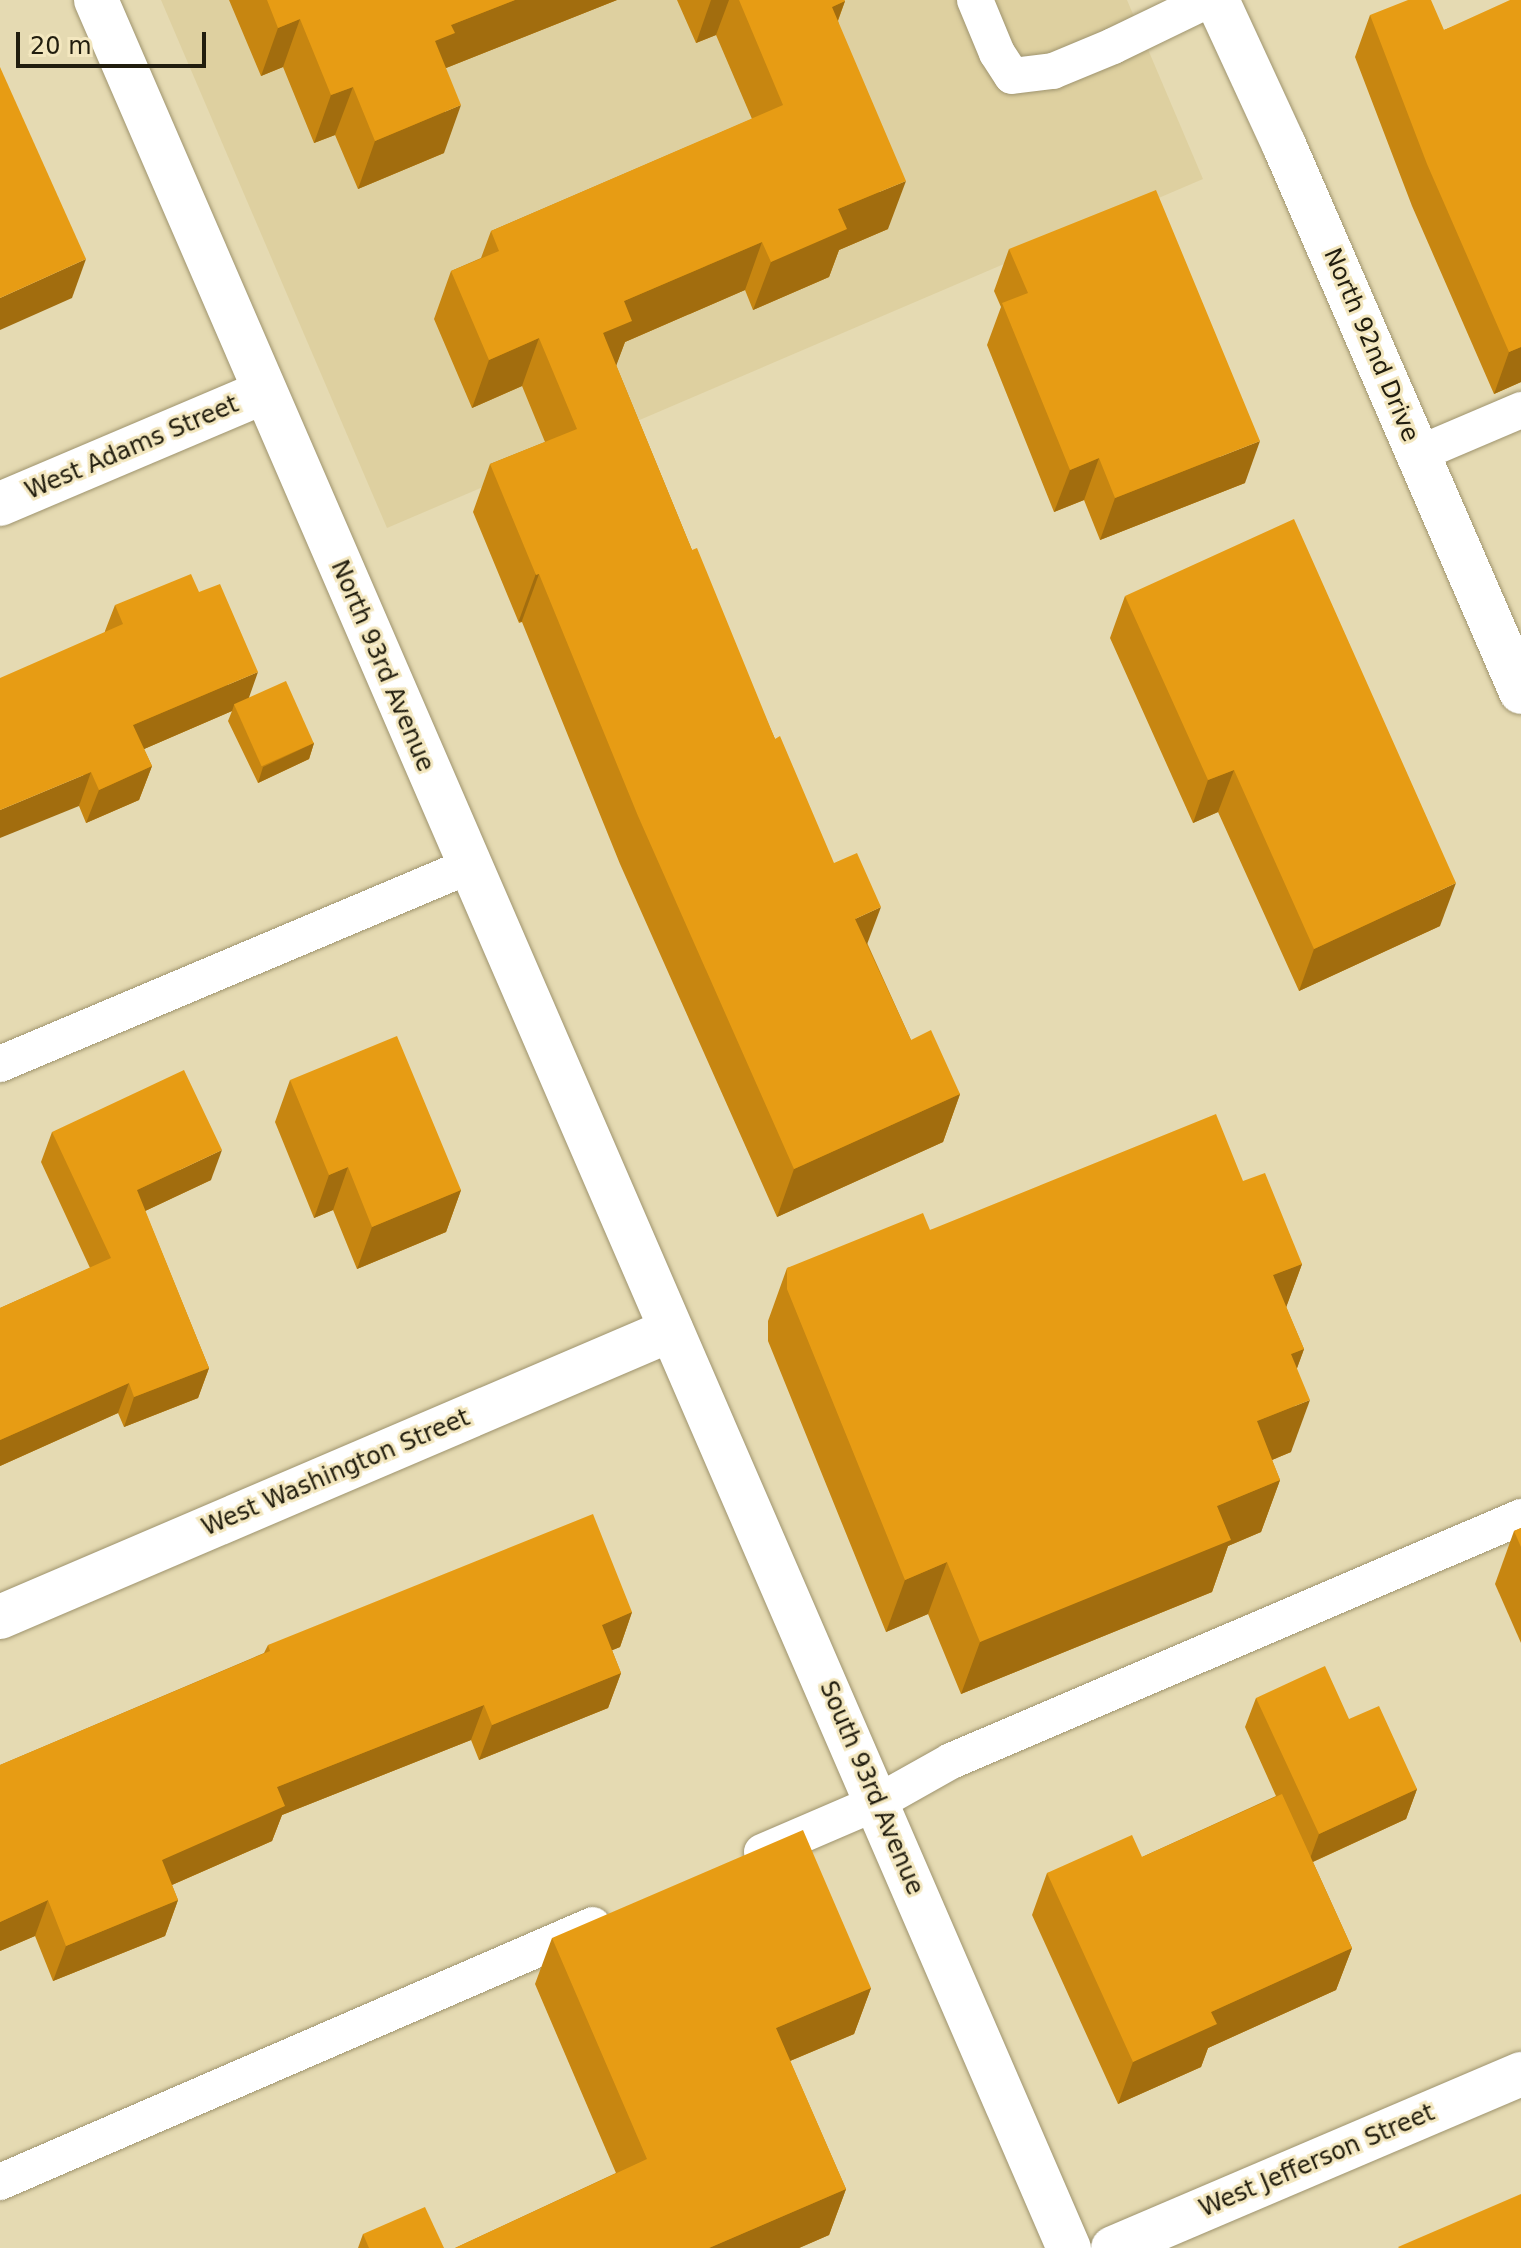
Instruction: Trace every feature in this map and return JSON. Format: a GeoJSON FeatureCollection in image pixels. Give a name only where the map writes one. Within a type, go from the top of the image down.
{"type":"FeatureCollection","features":[{"type":"Feature","properties":{"kind":"street","name":"North 93rd Avenue"},"geometry":{"type":"LineString","coordinates":[[96,0],[671,1330]]}},
{"type":"Feature","properties":{"kind":"street","name":"North 92nd Drive"},"geometry":{"type":"LineString","coordinates":[[1217,0],[1521,692]]}},
{"type":"Feature","properties":{"kind":"street","name":"West Adams Street"},"geometry":{"type":"LineString","coordinates":[[0,504],[264,392]]}},
{"type":"Feature","properties":{"kind":"street","name":"West Washington Street"},"geometry":{"type":"LineString","coordinates":[[0,1617],[671,1330]]}},
{"type":"Feature","properties":{"kind":"street","name":"South 93rd Avenue"},"geometry":{"type":"LineString","coordinates":[[671,1330],[1069,2248]]}},
{"type":"Feature","properties":{"kind":"street","name":"West Jefferson Street"},"geometry":{"type":"LineString","coordinates":[[1113,2248],[1521,2074]]}},
{"type":"Feature","properties":{"kind":"lane"},"geometry":{"type":"LineString","coordinates":[[975,0],[997,53],[1012,76],[1053,71],[1208,0]]}},
{"type":"Feature","properties":{"kind":"lane"},"geometry":{"type":"LineString","coordinates":[[1418,454],[1521,410]]}},
{"type":"Feature","properties":{"kind":"lane"},"geometry":{"type":"LineString","coordinates":[[0,1064],[469,866]]}},
{"type":"Feature","properties":{"kind":"lane"},"geometry":{"type":"LineString","coordinates":[[732,1865],[878,1802],[951,1761],[1521,1517]]}},
{"type":"Feature","properties":{"kind":"lane"},"geometry":{"type":"LineString","coordinates":[[0,2182],[629,1910]]}},
{"type":"Feature","properties":{"kind":"shaded area"},"geometry":{"type":"Polygon","coordinates":[[[161,0],[1127,0],[1203,179],[387,528],[161,0]]]}},
{"type":"Feature","properties":{"kind":"building"},"geometry":{"type":"Polygon","coordinates":[[[267,0],[515,0],[451,25],[455,33],[435,41],[461,105],[375,141],[353,87],[331,95],[300,19],[278,28],[267,0]]]}},
{"type":"Feature","properties":{"kind":"building"},"geometry":{"type":"Polygon","coordinates":[[[739,0],[845,1],[832,7],[906,181],[838,209],[847,229],[771,262],[762,242],[624,301],[632,321],[603,333],[692,550],[697,548],[775,739],[780,736],[834,863],[857,853],[881,907],[855,919],[911,1040],[931,1030],[960,1094],[794,1169],[638,816],[539,574],[536,575],[490,464],[577,429],[539,338],[489,360],[451,271],[499,251],[491,231],[783,105],[739,0]]]}},
{"type":"Feature","properties":{"kind":"building"},"geometry":{"type":"Polygon","coordinates":[[[1408,0],[1431,0],[1444,30],[1510,0],[1521,0],[1521,347],[1509,352],[1427,164],[1370,15],[1408,0]]]}},
{"type":"Feature","properties":{"kind":"building"},"geometry":{"type":"Polygon","coordinates":[[[0,67],[86,259],[0,298],[0,67]]]}},
{"type":"Feature","properties":{"kind":"building"},"geometry":{"type":"Polygon","coordinates":[[[1156,190],[1260,441],[1115,498],[1099,458],[1070,470],[1002,303],[1028,293],[1009,249],[1156,190]]]}},
{"type":"Feature","properties":{"kind":"building"},"geometry":{"type":"Polygon","coordinates":[[[1294,519],[1456,883],[1314,949],[1234,770],[1208,780],[1125,596],[1294,519]]]}},
{"type":"Feature","properties":{"kind":"building"},"geometry":{"type":"Polygon","coordinates":[[[191,574],[199,592],[220,584],[258,672],[133,725],[152,766],[99,790],[91,772],[0,810],[0,678],[123,624],[115,605],[191,574]]]}},
{"type":"Feature","properties":{"kind":"building"},"geometry":{"type":"Polygon","coordinates":[[[286,681],[314,743],[262,766],[234,704],[286,681]]]}},
{"type":"Feature","properties":{"kind":"building"},"geometry":{"type":"Polygon","coordinates":[[[397,1036],[461,1190],[372,1227],[348,1167],[329,1175],[290,1080],[397,1036]]]}},
{"type":"Feature","properties":{"kind":"building"},"geometry":{"type":"Polygon","coordinates":[[[184,1070],[222,1150],[137,1190],[209,1368],[134,1397],[129,1383],[0,1440],[0,1308],[111,1258],[52,1132],[184,1070]]]}},
{"type":"Feature","properties":{"kind":"building"},"geometry":{"type":"Polygon","coordinates":[[[1216,1114],[1243,1181],[1265,1173],[1302,1264],[1273,1275],[1304,1349],[1291,1354],[1310,1400],[1257,1421],[1280,1480],[1217,1506],[1231,1540],[980,1642],[947,1562],[905,1580],[787,1289],[787,1268],[923,1213],[930,1230],[1216,1114]]]}},
{"type":"Feature","properties":{"kind":"building"},"geometry":{"type":"Polygon","coordinates":[[[593,1514],[632,1612],[602,1625],[621,1673],[492,1725],[484,1705],[277,1787],[285,1806],[162,1860],[178,1900],[66,1946],[48,1900],[0,1922],[0,1765],[270,1651],[268,1645],[593,1514]]]}},
{"type":"Feature","properties":{"kind":"building"},"geometry":{"type":"Polygon","coordinates":[[[1521,1528],[1521,1547],[1514,1531],[1521,1528]]]}},
{"type":"Feature","properties":{"kind":"building"},"geometry":{"type":"Polygon","coordinates":[[[1325,1666],[1349,1719],[1379,1706],[1417,1789],[1319,1834],[1256,1698],[1325,1666]]]}},
{"type":"Feature","properties":{"kind":"building"},"geometry":{"type":"Polygon","coordinates":[[[1282,1794],[1352,1948],[1211,2012],[1217,2024],[1133,2062],[1047,1873],[1132,1835],[1142,1857],[1282,1794]]]}},
{"type":"Feature","properties":{"kind":"building"},"geometry":{"type":"Polygon","coordinates":[[[803,1830],[871,1988],[776,2028],[846,2189],[709,2248],[455,2248],[647,2159],[552,1938],[803,1830]]]}},
{"type":"Feature","properties":{"kind":"building"},"geometry":{"type":"Polygon","coordinates":[[[1521,2194],[1521,2248],[1398,2247],[1521,2194]]]}},
{"type":"Feature","properties":{"kind":"building"},"geometry":{"type":"Polygon","coordinates":[[[425,2207],[444,2248],[369,2248],[363,2234],[425,2207]]]}}]}
